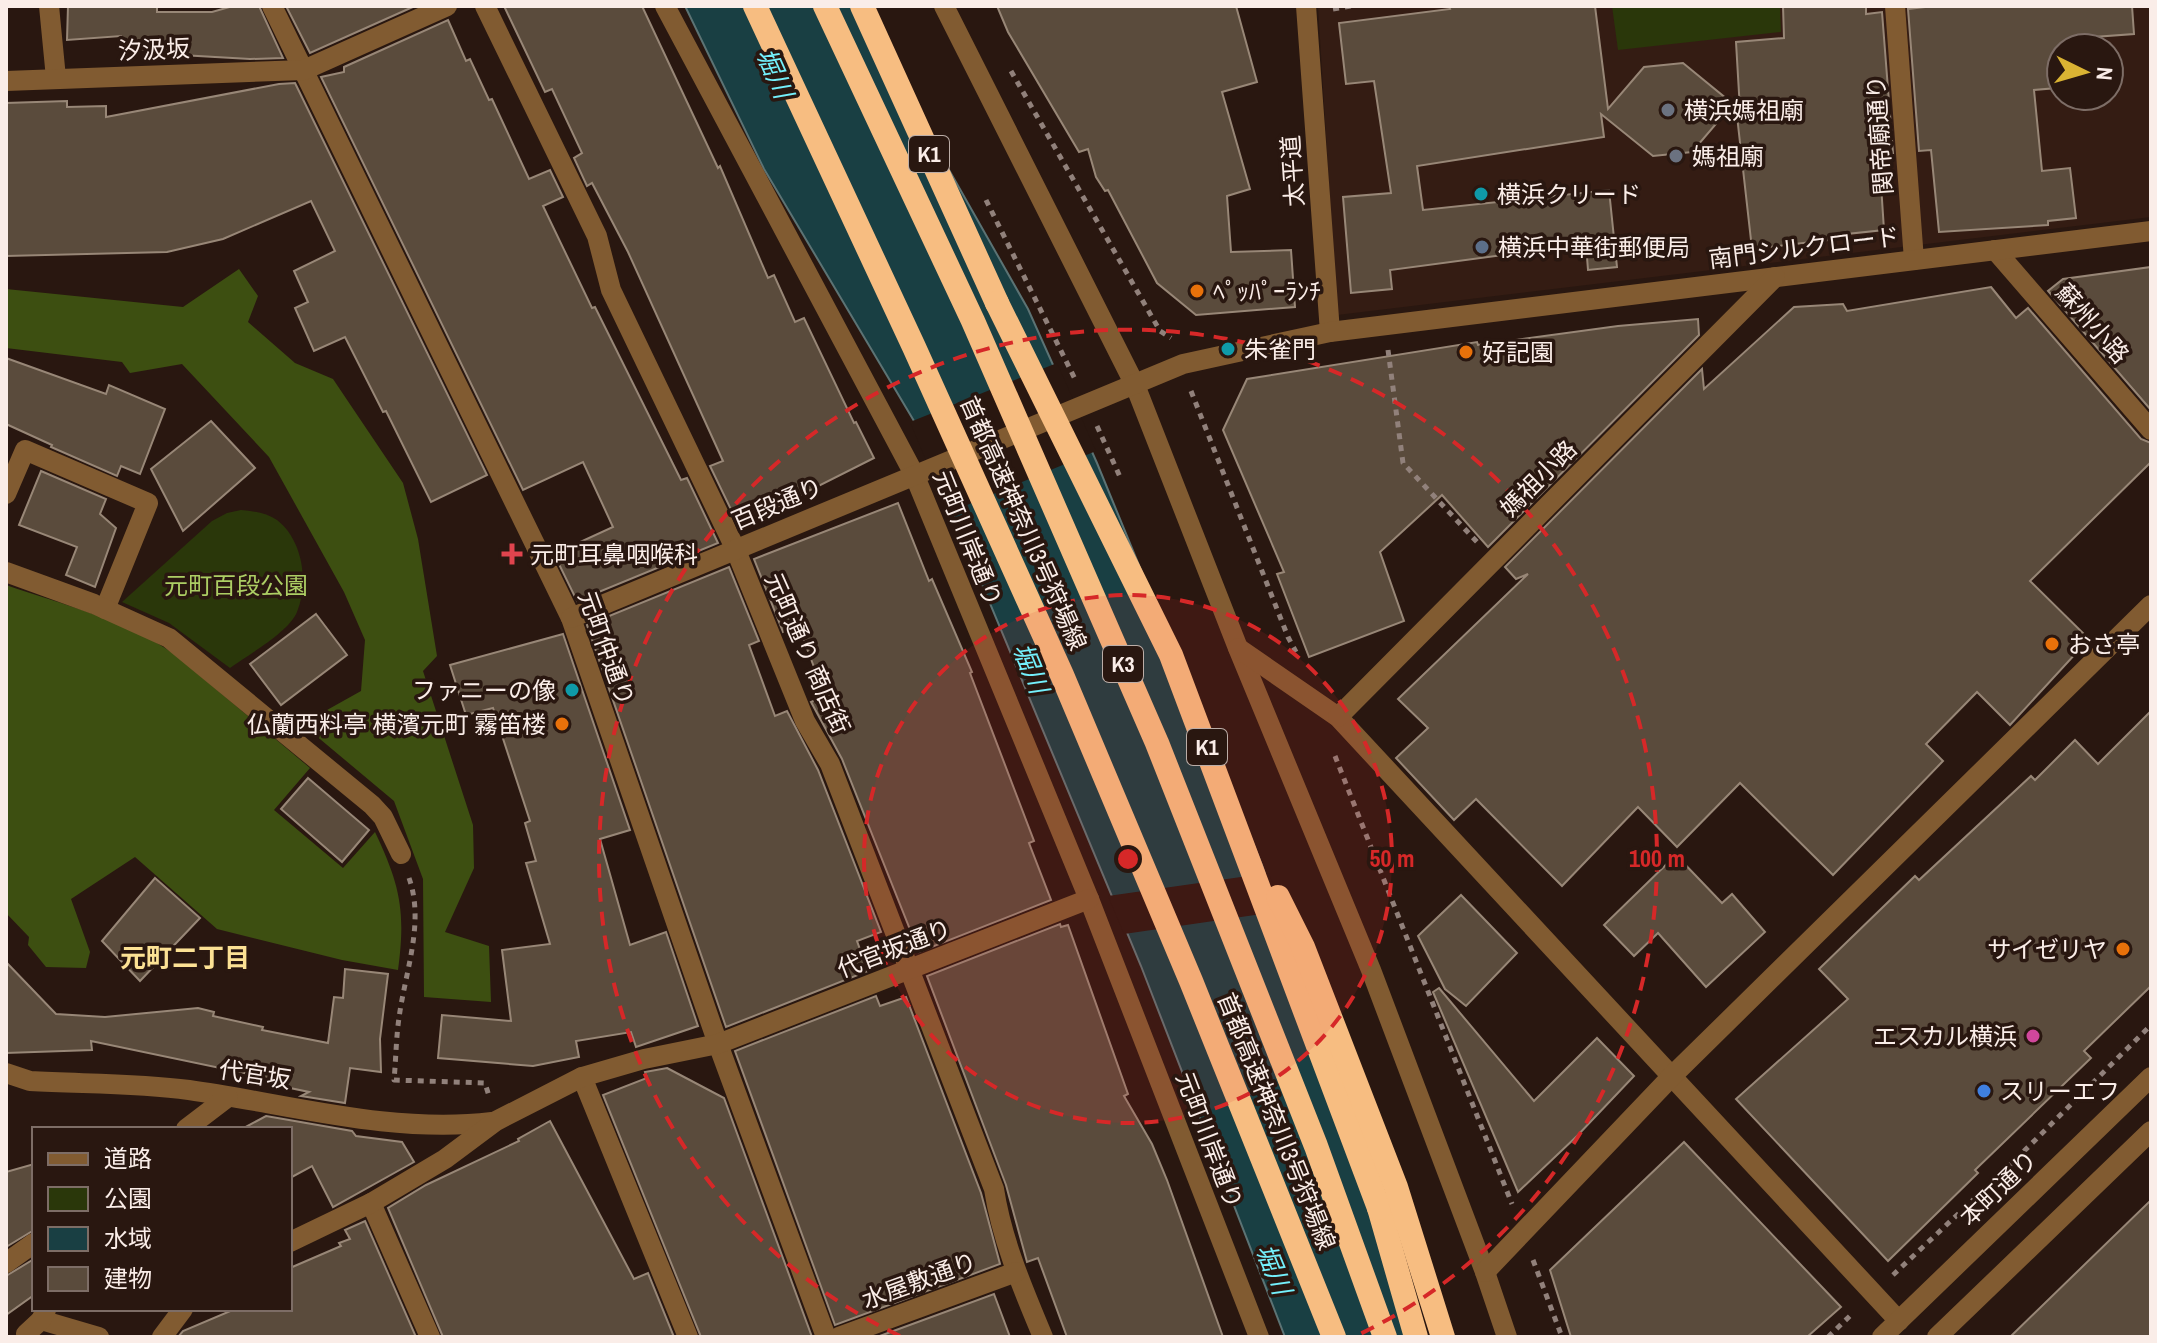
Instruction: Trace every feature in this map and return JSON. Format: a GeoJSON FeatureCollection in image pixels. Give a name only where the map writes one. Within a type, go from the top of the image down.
{"type":"FeatureCollection","features":[{"type":"Feature","properties":{"kind":"highway","name":"首都高速神奈川3号狩場線"},"geometry":{"type":"LineString","coordinates":[[755,6],[1062,675],[1191,981],[1334,1337]]}},
{"type":"Feature","properties":{"kind":"highway","name":"首都高速神奈川3号狩場線"},"geometry":{"type":"LineString","coordinates":[[825,6],[973,321],[1157,743],[1316,1146],[1385,1337]]}},
{"type":"Feature","properties":{"kind":"highway","name":"K1"},"geometry":{"type":"LineString","coordinates":[[862,6],[997,303],[1171,655],[1379,1208],[1416,1337]]}},
{"type":"Feature","properties":{"kind":"highway"},"geometry":{"type":"LineString","coordinates":[[1223,787],[1303,947],[1396,1187],[1443,1337]]}},
{"type":"Feature","properties":{"kind":"street"},"geometry":{"type":"LineString","coordinates":[[49,6],[56,78]]}},
{"type":"Feature","properties":{"kind":"street","name":"元町仲通り"},"geometry":{"type":"LineString","coordinates":[[272,6],[571,618],[718,1044],[826,1337]]}},
{"type":"Feature","properties":{"kind":"street"},"geometry":{"type":"LineString","coordinates":[[304,70],[447,6]]}},
{"type":"Feature","properties":{"kind":"street","name":"元町通り 商店街"},"geometry":{"type":"LineString","coordinates":[[485,6],[597,236],[611,290],[735,548],[805,721],[830,764],[994,1189],[1016,1272],[1043,1337]]}},
{"type":"Feature","properties":{"kind":"street","name":"元町川岸通り"},"geometry":{"type":"LineString","coordinates":[[665,6],[920,471],[1259,1337]]}},
{"type":"Feature","properties":{"kind":"street"},"geometry":{"type":"LineString","coordinates":[[944,6],[1135,385],[1238,648],[1371,970],[1507,1337]]}},
{"type":"Feature","properties":{"kind":"street","name":"太平道"},"geometry":{"type":"LineString","coordinates":[[1306,6],[1330,332]]}},
{"type":"Feature","properties":{"kind":"street","name":"関帝廟通り"},"geometry":{"type":"LineString","coordinates":[[1895,6],[1914,260]]}},
{"type":"Feature","properties":{"kind":"street","name":"汐汲坂"},"geometry":{"type":"LineString","coordinates":[[6,81],[304,70]]}},
{"type":"Feature","properties":{"kind":"street","name":"南門シルクロード"},"geometry":{"type":"LineString","coordinates":[[1077,408],[1183,364],[1330,332],[2151,231]]}},
{"type":"Feature","properties":{"kind":"street","name":"蘇州小路"},"geometry":{"type":"LineString","coordinates":[[1995,250],[2151,430]]}},
{"type":"Feature","properties":{"kind":"street","name":"媽祖小路"},"geometry":{"type":"LineString","coordinates":[[1338,717],[1775,277]]}},
{"type":"Feature","properties":{"kind":"street","name":"百段通り"},"geometry":{"type":"LineString","coordinates":[[571,618],[1077,408]]}},
{"type":"Feature","properties":{"kind":"street"},"geometry":{"type":"LineString","coordinates":[[6,494],[25,450],[148,503],[105,609]]}},
{"type":"Feature","properties":{"kind":"street"},"geometry":{"type":"LineString","coordinates":[[6,572],[105,609],[169,638],[301,745],[383,817],[401,854]]}},
{"type":"Feature","properties":{"kind":"street"},"geometry":{"type":"LineString","coordinates":[[1485,1272],[1672,1076],[2151,605]]}},
{"type":"Feature","properties":{"kind":"street"},"geometry":{"type":"LineString","coordinates":[[1238,648],[1338,717],[1899,1321]]}},
{"type":"Feature","properties":{"kind":"street","name":"代官坂通り"},"geometry":{"type":"LineString","coordinates":[[496,1121],[582,1077],[644,1059],[718,1044],[1089,899]]}},
{"type":"Feature","properties":{"kind":"street","name":"代官坂"},"geometry":{"type":"LineString","coordinates":[[6,1073],[30,1081],[167,1087],[390,1122],[460,1126],[496,1121]]}},
{"type":"Feature","properties":{"kind":"street"},"geometry":{"type":"LineString","coordinates":[[582,1077],[688,1337]]}},
{"type":"Feature","properties":{"kind":"street","name":"本町通り"},"geometry":{"type":"LineString","coordinates":[[1882,1337],[2151,1077]]}},
{"type":"Feature","properties":{"kind":"street"},"geometry":{"type":"LineString","coordinates":[[189,1127],[228,1097]]}},
{"type":"Feature","properties":{"kind":"street"},"geometry":{"type":"LineString","coordinates":[[292,1241],[371,1203],[445,1159],[496,1121]]}},
{"type":"Feature","properties":{"kind":"street"},"geometry":{"type":"LineString","coordinates":[[1937,1337],[2151,1131]]}},
{"type":"Feature","properties":{"kind":"street"},"geometry":{"type":"LineString","coordinates":[[371,1203],[430,1337]]}},
{"type":"Feature","properties":{"kind":"street"},"geometry":{"type":"LineString","coordinates":[[6,1263],[32,1244]]}},
{"type":"Feature","properties":{"kind":"street","name":"水屋敷通り"},"geometry":{"type":"LineString","coordinates":[[839,1337],[1016,1272]]}},
{"type":"Feature","properties":{"kind":"street"},"geometry":{"type":"LineString","coordinates":[[162,1337],[182,1311]]}},
{"type":"Feature","properties":{"kind":"street"},"geometry":{"type":"LineString","coordinates":[[35,1325],[99,1337]]}},
{"type":"Feature","properties":{"kind":"path"},"geometry":{"type":"LineString","coordinates":[[1006,62],[1160,331],[1171,338]]}},
{"type":"Feature","properties":{"kind":"path"},"geometry":{"type":"LineString","coordinates":[[1385,325],[1403,463],[1494,560]]}},
{"type":"Feature","properties":{"kind":"path"},"geometry":{"type":"LineString","coordinates":[[1191,382],[1191,392],[1276,608],[1303,665]]}},
{"type":"Feature","properties":{"kind":"path"},"geometry":{"type":"LineString","coordinates":[[1332,750],[1513,1207]]}},
{"type":"Feature","properties":{"kind":"path"},"geometry":{"type":"LineString","coordinates":[[401,854],[412,887],[415,910],[412,949],[399,1018],[394,1080],[461,1083]]}},
{"type":"Feature","properties":{"kind":"path"},"geometry":{"type":"LineString","coordinates":[[1892,1276],[2003,1172],[2110,1062],[2151,1025]]}},
{"type":"Feature","properties":{"kind":"path"},"geometry":{"type":"LineString","coordinates":[[1532,1255],[1562,1337]]}},
{"type":"Feature","properties":{"kind":"path"},"geometry":{"type":"LineString","coordinates":[[1828,1337],[1854,1312]]}},
{"type":"Feature","properties":{"kind":"shaded area"},"geometry":{"type":"Polygon","coordinates":[[[1318,6],[2151,6],[2151,217],[1337,315],[1318,6]]]}},
{"type":"Feature","properties":{"kind":"green space"},"geometry":{"type":"Polygon","coordinates":[[[1612,6],[1780,6],[1781,32],[1618,50],[1612,6]]]}},
{"type":"Feature","properties":{"kind":"green space"},"geometry":{"type":"Polygon","coordinates":[[[239,269],[258,296],[248,322],[295,363],[333,379],[403,483],[418,539],[437,656],[423,671],[473,825],[474,868],[445,932],[489,946],[491,1002],[424,997],[423,879],[394,801],[302,724],[361,691],[365,640],[344,592],[269,457],[182,364],[130,373],[122,362],[6,348],[6,289],[183,307],[239,269]]]}},
{"type":"Feature","properties":{"kind":"green space","name":"元町百段公園"},"geometry":{"type":"Polygon","coordinates":[[[241,510],[269,516],[286,529],[298,550],[303,588],[293,620],[267,643],[230,668],[169,623],[122,602],[212,521],[241,510]]]}},
{"type":"Feature","properties":{"kind":"green space"},"geometry":{"type":"Polygon","coordinates":[[[6,585],[93,614],[155,642],[174,654],[310,768],[274,810],[343,868],[375,832],[399,899],[401,931],[398,970],[342,960],[217,929],[135,857],[71,899],[90,952],[86,968],[46,967],[28,945],[29,937],[6,913],[6,585]]]}},
{"type":"Feature","properties":{"kind":"water","name":"堀川"},"geometry":{"type":"Polygon","coordinates":[[[685,6],[856,6],[1028,309],[1097,463],[1262,865],[1418,1337],[1285,1337],[1141,966],[914,421],[764,169],[685,6]]]}},
{"type":"Feature","properties":{"kind":"pier"},"geometry":{"type":"Polygon","coordinates":[[[1057,363],[1096,451],[948,513],[910,422],[1057,363]]]}},
{"type":"Feature","properties":{"kind":"pier"},"geometry":{"type":"Polygon","coordinates":[[[1269,873],[1282,911],[1124,934],[1108,896],[1269,873]]]}},
{"type":"Feature","properties":{"kind":"building"},"geometry":{"type":"Polygon","coordinates":[[[68,6],[157,6],[157,12],[212,12],[233,6],[259,6],[283,58],[250,59],[181,55],[181,50],[121,49],[121,36],[67,40],[68,6]]]}},
{"type":"Feature","properties":{"kind":"building"},"geometry":{"type":"Polygon","coordinates":[[[286,6],[415,6],[310,53],[286,6]]]}},
{"type":"Feature","properties":{"kind":"building"},"geometry":{"type":"Polygon","coordinates":[[[504,6],[642,6],[718,168],[720,166],[768,278],[774,275],[795,322],[804,318],[874,458],[739,526],[710,466],[723,461],[628,252],[592,183],[587,186],[574,158],[582,153],[552,89],[545,92],[504,6]]]}},
{"type":"Feature","properties":{"kind":"building"},"geometry":{"type":"Polygon","coordinates":[[[997,6],[1236,6],[1257,82],[1222,92],[1250,189],[1227,196],[1231,252],[1291,250],[1295,307],[1196,315],[1157,283],[1108,190],[1105,191],[1096,177],[1088,149],[1079,152],[1008,32],[997,6]]]}},
{"type":"Feature","properties":{"kind":"building"},"geometry":{"type":"Polygon","coordinates":[[[1449,6],[1595,6],[1608,109],[1644,67],[1683,63],[1733,104],[1692,152],[1653,156],[1601,114],[1604,137],[1417,166],[1423,210],[1609,190],[1617,267],[1588,270],[1586,244],[1390,270],[1392,289],[1351,293],[1343,197],[1391,193],[1374,81],[1346,84],[1339,23],[1450,9],[1449,6]]]}},
{"type":"Feature","properties":{"kind":"building"},"geometry":{"type":"Polygon","coordinates":[[[1783,6],[1866,6],[1866,14],[1882,12],[1893,153],[1879,154],[1884,230],[1752,249],[1736,107],[1740,110],[1736,42],[1784,38],[1783,6]]]}},
{"type":"Feature","properties":{"kind":"building"},"geometry":{"type":"Polygon","coordinates":[[[1934,6],[2132,6],[2134,34],[2045,32],[2045,89],[2034,90],[2042,171],[2070,168],[2076,218],[2048,221],[2048,225],[1939,232],[1931,150],[1919,151],[1908,9],[1934,6]]]}},
{"type":"Feature","properties":{"kind":"building"},"geometry":{"type":"Polygon","coordinates":[[[448,20],[466,61],[470,59],[489,100],[492,99],[529,179],[550,170],[563,197],[543,206],[681,480],[687,478],[718,543],[577,601],[554,554],[613,527],[583,462],[523,490],[321,77],[344,72],[344,67],[448,20]]]}},
{"type":"Feature","properties":{"kind":"building"},"geometry":{"type":"Polygon","coordinates":[[[295,83],[487,475],[431,502],[345,337],[314,351],[295,308],[308,302],[294,271],[335,251],[311,201],[223,239],[167,252],[6,256],[6,103],[67,101],[67,107],[106,106],[106,117],[295,83]]]}},
{"type":"Feature","properties":{"kind":"building"},"geometry":{"type":"Polygon","coordinates":[[[2151,267],[2151,410],[2048,291],[2063,279],[2151,267]]]}},
{"type":"Feature","properties":{"kind":"building"},"geometry":{"type":"Polygon","coordinates":[[[1991,287],[2016,318],[2028,308],[2141,439],[2151,443],[2151,462],[2030,581],[2089,639],[2010,725],[1977,692],[1926,744],[1943,761],[1833,875],[1740,783],[1677,847],[1638,807],[1562,886],[1476,799],[1454,820],[1396,758],[1428,728],[1398,699],[1528,574],[1516,579],[1505,567],[1702,369],[1704,389],[1794,307],[1843,304],[1847,311],[1991,287]]]}},
{"type":"Feature","properties":{"kind":"building"},"geometry":{"type":"Polygon","coordinates":[[[1698,319],[1699,335],[1488,547],[1442,495],[1380,552],[1404,621],[1309,657],[1277,574],[1284,572],[1223,430],[1247,379],[1477,342],[1478,345],[1618,326],[1698,319]]]}},
{"type":"Feature","properties":{"kind":"building"},"geometry":{"type":"Polygon","coordinates":[[[6,358],[106,394],[109,385],[165,409],[140,474],[121,466],[117,476],[6,424],[6,358]]]}},
{"type":"Feature","properties":{"kind":"building"},"geometry":{"type":"Polygon","coordinates":[[[211,421],[255,468],[183,531],[151,469],[211,421]]]}},
{"type":"Feature","properties":{"kind":"building"},"geometry":{"type":"Polygon","coordinates":[[[41,471],[106,499],[100,514],[116,528],[95,587],[66,575],[77,547],[19,525],[41,471]]]}},
{"type":"Feature","properties":{"kind":"building"},"geometry":{"type":"Polygon","coordinates":[[[898,503],[929,581],[932,579],[972,672],[1034,841],[1029,843],[1051,900],[919,952],[842,759],[811,702],[825,696],[798,625],[783,632],[754,559],[898,503]]]}},
{"type":"Feature","properties":{"kind":"building"},"geometry":{"type":"Polygon","coordinates":[[[729,567],[759,641],[749,645],[775,716],[787,711],[818,770],[881,932],[857,941],[868,971],[726,1027],[587,625],[729,567]]]}},
{"type":"Feature","properties":{"kind":"building"},"geometry":{"type":"Polygon","coordinates":[[[316,614],[347,655],[281,705],[250,664],[316,614]]]}},
{"type":"Feature","properties":{"kind":"building"},"geometry":{"type":"Polygon","coordinates":[[[563,634],[630,830],[600,839],[630,945],[666,932],[698,1026],[636,1047],[631,1032],[576,1041],[579,1057],[533,1066],[438,1058],[442,1015],[511,1021],[502,950],[550,944],[526,863],[536,861],[525,823],[530,821],[493,708],[466,715],[450,665],[563,634]]]}},
{"type":"Feature","properties":{"kind":"building"},"geometry":{"type":"Polygon","coordinates":[[[2151,711],[2151,986],[2084,1051],[2091,1058],[1975,1170],[1978,1173],[1888,1261],[1736,1099],[1848,999],[1819,969],[1915,876],[1919,880],[2031,776],[2035,780],[2075,740],[2098,764],[2151,711]]]}},
{"type":"Feature","properties":{"kind":"building"},"geometry":{"type":"Polygon","coordinates":[[[308,778],[369,830],[342,862],[281,809],[308,778]]]}},
{"type":"Feature","properties":{"kind":"building"},"geometry":{"type":"Polygon","coordinates":[[[1676,855],[1722,903],[1732,894],[1765,932],[1706,987],[1658,933],[1634,956],[1604,925],[1676,855]]]}},
{"type":"Feature","properties":{"kind":"building"},"geometry":{"type":"Polygon","coordinates":[[[155,878],[200,918],[140,981],[102,941],[155,878]]]}},
{"type":"Feature","properties":{"kind":"building"},"geometry":{"type":"Polygon","coordinates":[[[1461,895],[1517,953],[1466,1006],[1445,989],[1418,936],[1461,895]]]}},
{"type":"Feature","properties":{"kind":"building"},"geometry":{"type":"Polygon","coordinates":[[[1060,924],[1061,927],[1068,925],[1128,1094],[1124,1096],[1152,1144],[1167,1180],[1223,1337],[1067,1337],[1038,1258],[1027,1262],[1006,1185],[927,976],[1060,924]]]}},
{"type":"Feature","properties":{"kind":"building"},"geometry":{"type":"Polygon","coordinates":[[[6,962],[56,1014],[105,1017],[198,1008],[214,1012],[213,1016],[263,1027],[262,1030],[328,1043],[334,997],[343,998],[345,969],[388,974],[380,1039],[381,1072],[350,1068],[345,1103],[301,1096],[309,1092],[266,1083],[278,1080],[91,1041],[92,1050],[6,1053],[6,962]]]}},
{"type":"Feature","properties":{"kind":"building"},"geometry":{"type":"Polygon","coordinates":[[[1439,988],[1534,1101],[1597,1038],[1634,1076],[1518,1192],[1433,992],[1439,988]]]}},
{"type":"Feature","properties":{"kind":"building"},"geometry":{"type":"Polygon","coordinates":[[[876,996],[880,1006],[906,997],[981,1193],[1000,1264],[835,1325],[735,1051],[876,996]]]}},
{"type":"Feature","properties":{"kind":"building"},"geometry":{"type":"Polygon","coordinates":[[[667,1068],[724,1098],[812,1337],[701,1337],[603,1095],[647,1078],[645,1072],[667,1068]]]}},
{"type":"Feature","properties":{"kind":"building"},"geometry":{"type":"Polygon","coordinates":[[[266,1116],[352,1131],[356,1136],[402,1142],[414,1162],[333,1207],[312,1166],[292,1177],[292,1127],[246,1127],[266,1116]]]}},
{"type":"Feature","properties":{"kind":"building"},"geometry":{"type":"Polygon","coordinates":[[[550,1121],[634,1279],[648,1273],[674,1337],[443,1337],[388,1208],[426,1185],[519,1141],[550,1121]]]}},
{"type":"Feature","properties":{"kind":"building"},"geometry":{"type":"Polygon","coordinates":[[[1684,1142],[1841,1307],[1807,1337],[1571,1337],[1550,1270],[1684,1142]]]}},
{"type":"Feature","properties":{"kind":"building"},"geometry":{"type":"Polygon","coordinates":[[[32,1165],[32,1231],[6,1247],[6,1172],[32,1165]]]}},
{"type":"Feature","properties":{"kind":"building"},"geometry":{"type":"Polygon","coordinates":[[[2151,1200],[2151,1337],[2010,1337],[2151,1200]]]}},
{"type":"Feature","properties":{"kind":"building"},"geometry":{"type":"Polygon","coordinates":[[[365,1221],[416,1337],[178,1337],[183,1331],[230,1311],[292,1311],[292,1267],[341,1246],[339,1243],[350,1239],[345,1230],[365,1221]]]}},
{"type":"Feature","properties":{"kind":"building"},"geometry":{"type":"Polygon","coordinates":[[[32,1260],[32,1296],[6,1315],[6,1276],[32,1260]]]}},
{"type":"Feature","properties":{"kind":"building"},"geometry":{"type":"Polygon","coordinates":[[[994,1294],[1010,1337],[877,1337],[994,1294]]]}},
{"type":"Feature","properties":{"kind":"place","name":"横浜媽祖廟"},"geometry":{"type":"Point","coordinates":[1668,110]}},
{"type":"Feature","properties":{"kind":"place","name":"媽祖廟"},"geometry":{"type":"Point","coordinates":[1676,156]}},
{"type":"Feature","properties":{"kind":"place","name":"横浜クリード"},"geometry":{"type":"Point","coordinates":[1481,194]}},
{"type":"Feature","properties":{"kind":"place","name":"横浜中華街郵便局"},"geometry":{"type":"Point","coordinates":[1482,247]}},
{"type":"Feature","properties":{"kind":"place","name":"ﾍﾟｯﾊﾟｰﾗﾝﾁ"},"geometry":{"type":"Point","coordinates":[1197,291]}},
{"type":"Feature","properties":{"kind":"place","name":"朱雀門"},"geometry":{"type":"Point","coordinates":[1228,349]}},
{"type":"Feature","properties":{"kind":"place","name":"好記園"},"geometry":{"type":"Point","coordinates":[1466,352]}},
{"type":"Feature","properties":{"kind":"place","name":"元町耳鼻咽喉科"},"geometry":{"type":"Point","coordinates":[512,554]}},
{"type":"Feature","properties":{"kind":"place","name":"おさ亭"},"geometry":{"type":"Point","coordinates":[2052,644]}},
{"type":"Feature","properties":{"kind":"place","name":"ファニーの像"},"geometry":{"type":"Point","coordinates":[572,690]}},
{"type":"Feature","properties":{"kind":"place","name":"仏蘭西料亭 横濱元町 霧笛楼"},"geometry":{"type":"Point","coordinates":[562,724]}},
{"type":"Feature","properties":{"kind":"place","name":"サイゼリヤ"},"geometry":{"type":"Point","coordinates":[2123,949]}},
{"type":"Feature","properties":{"kind":"place","name":"エスカル横浜"},"geometry":{"type":"Point","coordinates":[2033,1036]}},
{"type":"Feature","properties":{"kind":"place","name":"スリーエフ"},"geometry":{"type":"Point","coordinates":[1984,1091]}},
{"type":"Feature","properties":{"kind":"district","name":"元町二丁目"},"geometry":{"type":"Point","coordinates":[185,957]}}]}
